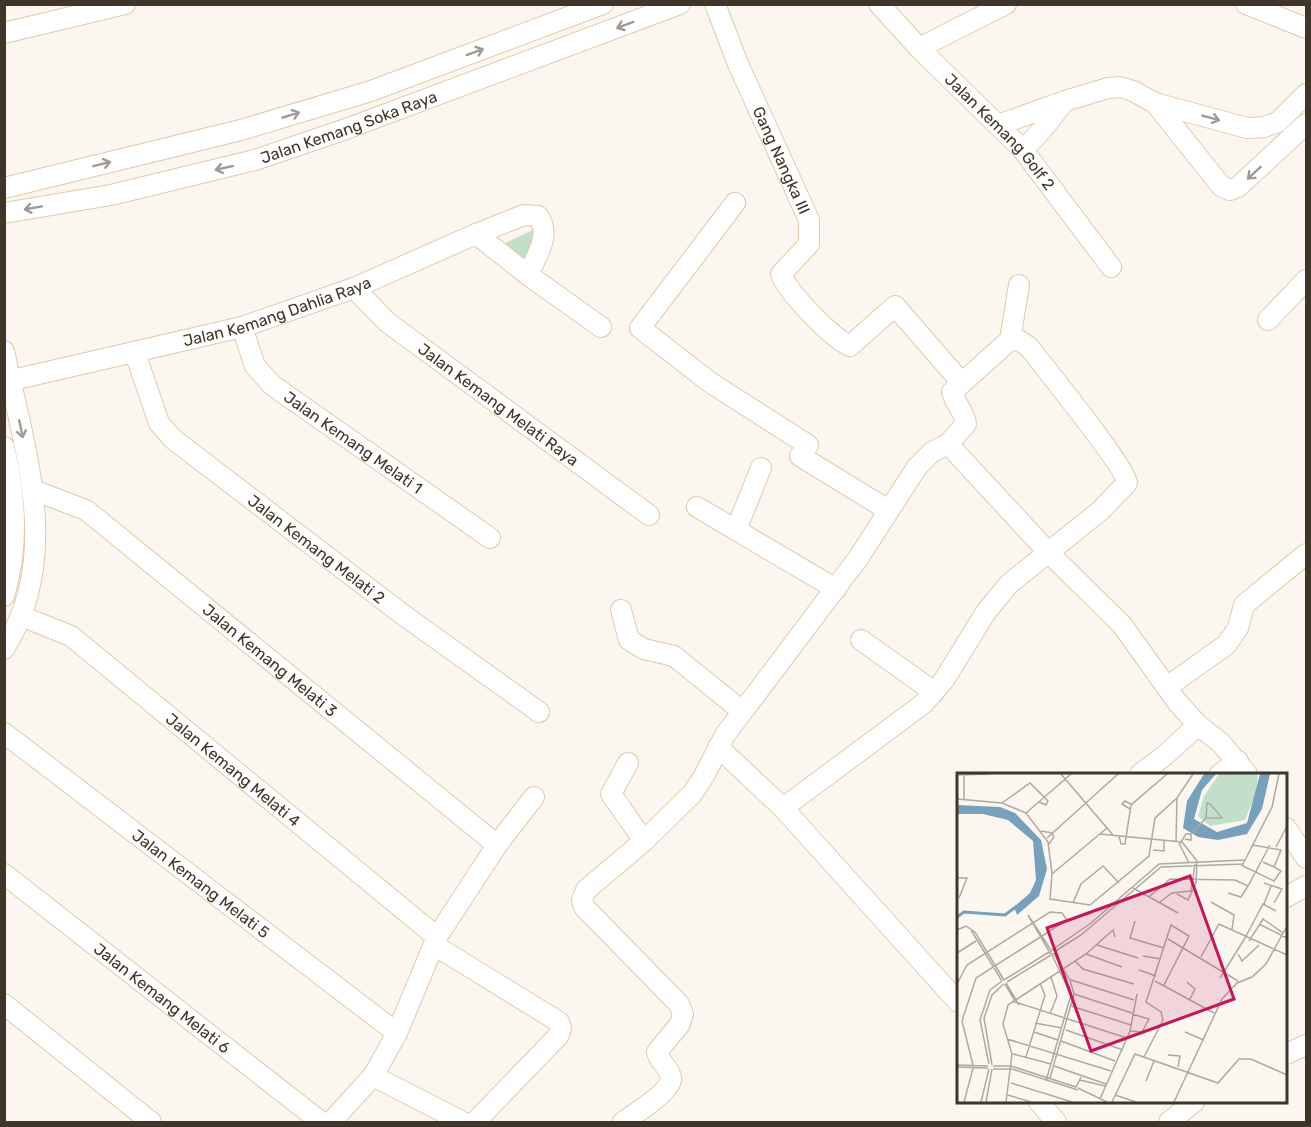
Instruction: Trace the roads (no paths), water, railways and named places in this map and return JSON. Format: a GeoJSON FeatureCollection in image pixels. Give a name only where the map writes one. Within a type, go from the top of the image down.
{"type":"FeatureCollection","features":[{"type":"Feature","properties":{"kind":"street"},"geometry":{"type":"LineString","coordinates":[[4,33],[125,4]]}},
{"type":"Feature","properties":{"kind":"street","name":"Jalan Kemang Soka Raya"},"geometry":{"type":"LineString","coordinates":[[4,188],[241,130],[371,91],[603,4]]}},
{"type":"Feature","properties":{"kind":"street","name":"Jalan Kemang Soka Raya"},"geometry":{"type":"LineString","coordinates":[[4,213],[111,195],[255,160],[346,129],[680,4]]}},
{"type":"Feature","properties":{"kind":"street","name":"Gang Nangka III"},"geometry":{"type":"LineString","coordinates":[[715,4],[738,64],[809,220],[809,244],[781,274],[784,284],[809,311],[842,342],[850,346],[895,306],[961,382]]}},
{"type":"Feature","properties":{"kind":"street","name":"Jalan Kemang Golf 2"},"geometry":{"type":"LineString","coordinates":[[879,4],[919,48],[1023,150],[1111,267]]}},
{"type":"Feature","properties":{"kind":"street"},"geometry":{"type":"LineString","coordinates":[[919,48],[1006,4]]}},
{"type":"Feature","properties":{"kind":"street"},"geometry":{"type":"LineString","coordinates":[[1246,4],[1306,28]]}},
{"type":"Feature","properties":{"kind":"street"},"geometry":{"type":"LineString","coordinates":[[998,125],[1065,101],[1108,88],[1120,87],[1155,103],[1247,128],[1264,127],[1278,122],[1306,94]]}},
{"type":"Feature","properties":{"kind":"street"},"geometry":{"type":"LineString","coordinates":[[1023,150],[1065,101]]}},
{"type":"Feature","properties":{"kind":"street"},"geometry":{"type":"LineString","coordinates":[[1155,103],[1221,186],[1230,190],[1238,187],[1306,124]]}},
{"type":"Feature","properties":{"kind":"street"},"geometry":{"type":"LineString","coordinates":[[1264,127],[1280,148]]}},
{"type":"Feature","properties":{"kind":"street"},"geometry":{"type":"LineString","coordinates":[[735,203],[640,328],[711,383],[808,445],[800,456],[888,510]]}},
{"type":"Feature","properties":{"kind":"street","name":"Jalan Kemang Dahlia Raya"},"geometry":{"type":"LineString","coordinates":[[7,381],[242,327],[354,288],[524,215],[538,216],[543,222],[545,236],[528,275]]}},
{"type":"Feature","properties":{"kind":"street"},"geometry":{"type":"LineString","coordinates":[[476,234],[528,275],[601,327]]}},
{"type":"Feature","properties":{"kind":"street"},"geometry":{"type":"LineString","coordinates":[[1268,320],[1306,280]]}},
{"type":"Feature","properties":{"kind":"street"},"geometry":{"type":"LineString","coordinates":[[623,1122],[666,1089],[671,1081],[657,1052],[680,1024],[683,1014],[679,1004],[584,907],[582,900],[586,890],[644,841],[692,794],[718,747],[742,711],[836,588],[916,467],[932,452],[948,444],[966,424],[965,417],[953,399],[952,392],[1010,340],[1019,285]]}},
{"type":"Feature","properties":{"kind":"street","name":"Jalan Kemang Melati Raya"},"geometry":{"type":"LineString","coordinates":[[354,288],[387,322],[649,515]]}},
{"type":"Feature","properties":{"kind":"street","name":"Jalan Kemang Melati 1"},"geometry":{"type":"LineString","coordinates":[[242,327],[255,366],[272,385],[490,538]]}},
{"type":"Feature","properties":{"kind":"street"},"geometry":{"type":"LineString","coordinates":[[783,808],[923,704],[944,680],[986,612],[1009,584],[1100,511],[1124,486],[1126,477],[1029,347],[1020,341],[1010,340]]}},
{"type":"Feature","properties":{"kind":"street"},"geometry":{"type":"LineString","coordinates":[[4,351],[7,381],[33,490],[37,543],[31,580],[21,616],[4,649]]}},
{"type":"Feature","properties":{"kind":"street","name":"Jalan Kemang Melati 2"},"geometry":{"type":"LineString","coordinates":[[135,353],[159,423],[173,439],[402,614],[540,712]]}},
{"type":"Feature","properties":{"kind":"street"},"geometry":{"type":"LineString","coordinates":[[948,444],[1048,552],[1122,625],[1178,703],[1198,725],[1221,743],[1243,768],[1224,773]]}},
{"type":"Feature","properties":{"kind":"street"},"geometry":{"type":"LineString","coordinates":[[4,447],[12,479],[15,532],[12,572],[4,596]]}},
{"type":"Feature","properties":{"kind":"street"},"geometry":{"type":"LineString","coordinates":[[736,530],[761,468]]}},
{"type":"Feature","properties":{"kind":"street","name":"Jalan Kemang Melati 3"},"geometry":{"type":"LineString","coordinates":[[33,490],[86,510],[497,845]]}},
{"type":"Feature","properties":{"kind":"street"},"geometry":{"type":"LineString","coordinates":[[697,507],[836,588]]}},
{"type":"Feature","properties":{"kind":"street"},"geometry":{"type":"LineString","coordinates":[[1167,687],[1226,645],[1238,628],[1244,605],[1306,554]]}},
{"type":"Feature","properties":{"kind":"street"},"geometry":{"type":"LineString","coordinates":[[621,610],[629,640],[644,649],[674,656],[742,711]]}},
{"type":"Feature","properties":{"kind":"street","name":"Jalan Kemang Melati 4"},"geometry":{"type":"LineString","coordinates":[[21,616],[71,636],[436,941],[559,1022],[561,1028],[559,1035],[475,1122]]}},
{"type":"Feature","properties":{"kind":"street"},"geometry":{"type":"LineString","coordinates":[[861,640],[934,692]]}},
{"type":"Feature","properties":{"kind":"street"},"geometry":{"type":"LineString","coordinates":[[1141,773],[1198,725]]}},
{"type":"Feature","properties":{"kind":"street","name":"Jalan Kemang Melati 5"},"geometry":{"type":"LineString","coordinates":[[4,733],[397,1034]]}},
{"type":"Feature","properties":{"kind":"street"},"geometry":{"type":"LineString","coordinates":[[718,747],[783,808],[908,948],[956,994]]}},
{"type":"Feature","properties":{"kind":"street"},"geometry":{"type":"LineString","coordinates":[[628,763],[611,794],[644,841]]}},
{"type":"Feature","properties":{"kind":"street"},"geometry":{"type":"LineString","coordinates":[[331,1122],[373,1076],[397,1034],[436,941],[497,845],[534,797]]}},
{"type":"Feature","properties":{"kind":"street"},"geometry":{"type":"LineString","coordinates":[[1287,830],[1306,858]]}},
{"type":"Feature","properties":{"kind":"street","name":"Jalan Kemang Melati 6"},"geometry":{"type":"LineString","coordinates":[[4,874],[321,1122]]}},
{"type":"Feature","properties":{"kind":"street"},"geometry":{"type":"LineString","coordinates":[[1287,896],[1306,886]]}},
{"type":"Feature","properties":{"kind":"street"},"geometry":{"type":"LineString","coordinates":[[4,1004],[151,1122]]}},
{"type":"Feature","properties":{"kind":"street"},"geometry":{"type":"LineString","coordinates":[[1287,1054],[1306,1045]]}},
{"type":"Feature","properties":{"kind":"street"},"geometry":{"type":"LineString","coordinates":[[373,1076],[463,1122]]}},
{"type":"Feature","properties":{"kind":"street"},"geometry":{"type":"LineString","coordinates":[[1041,1103],[1056,1122]]}},
{"type":"Feature","properties":{"kind":"street"},"geometry":{"type":"LineString","coordinates":[[1169,1122],[1192,1103]]}}]}
